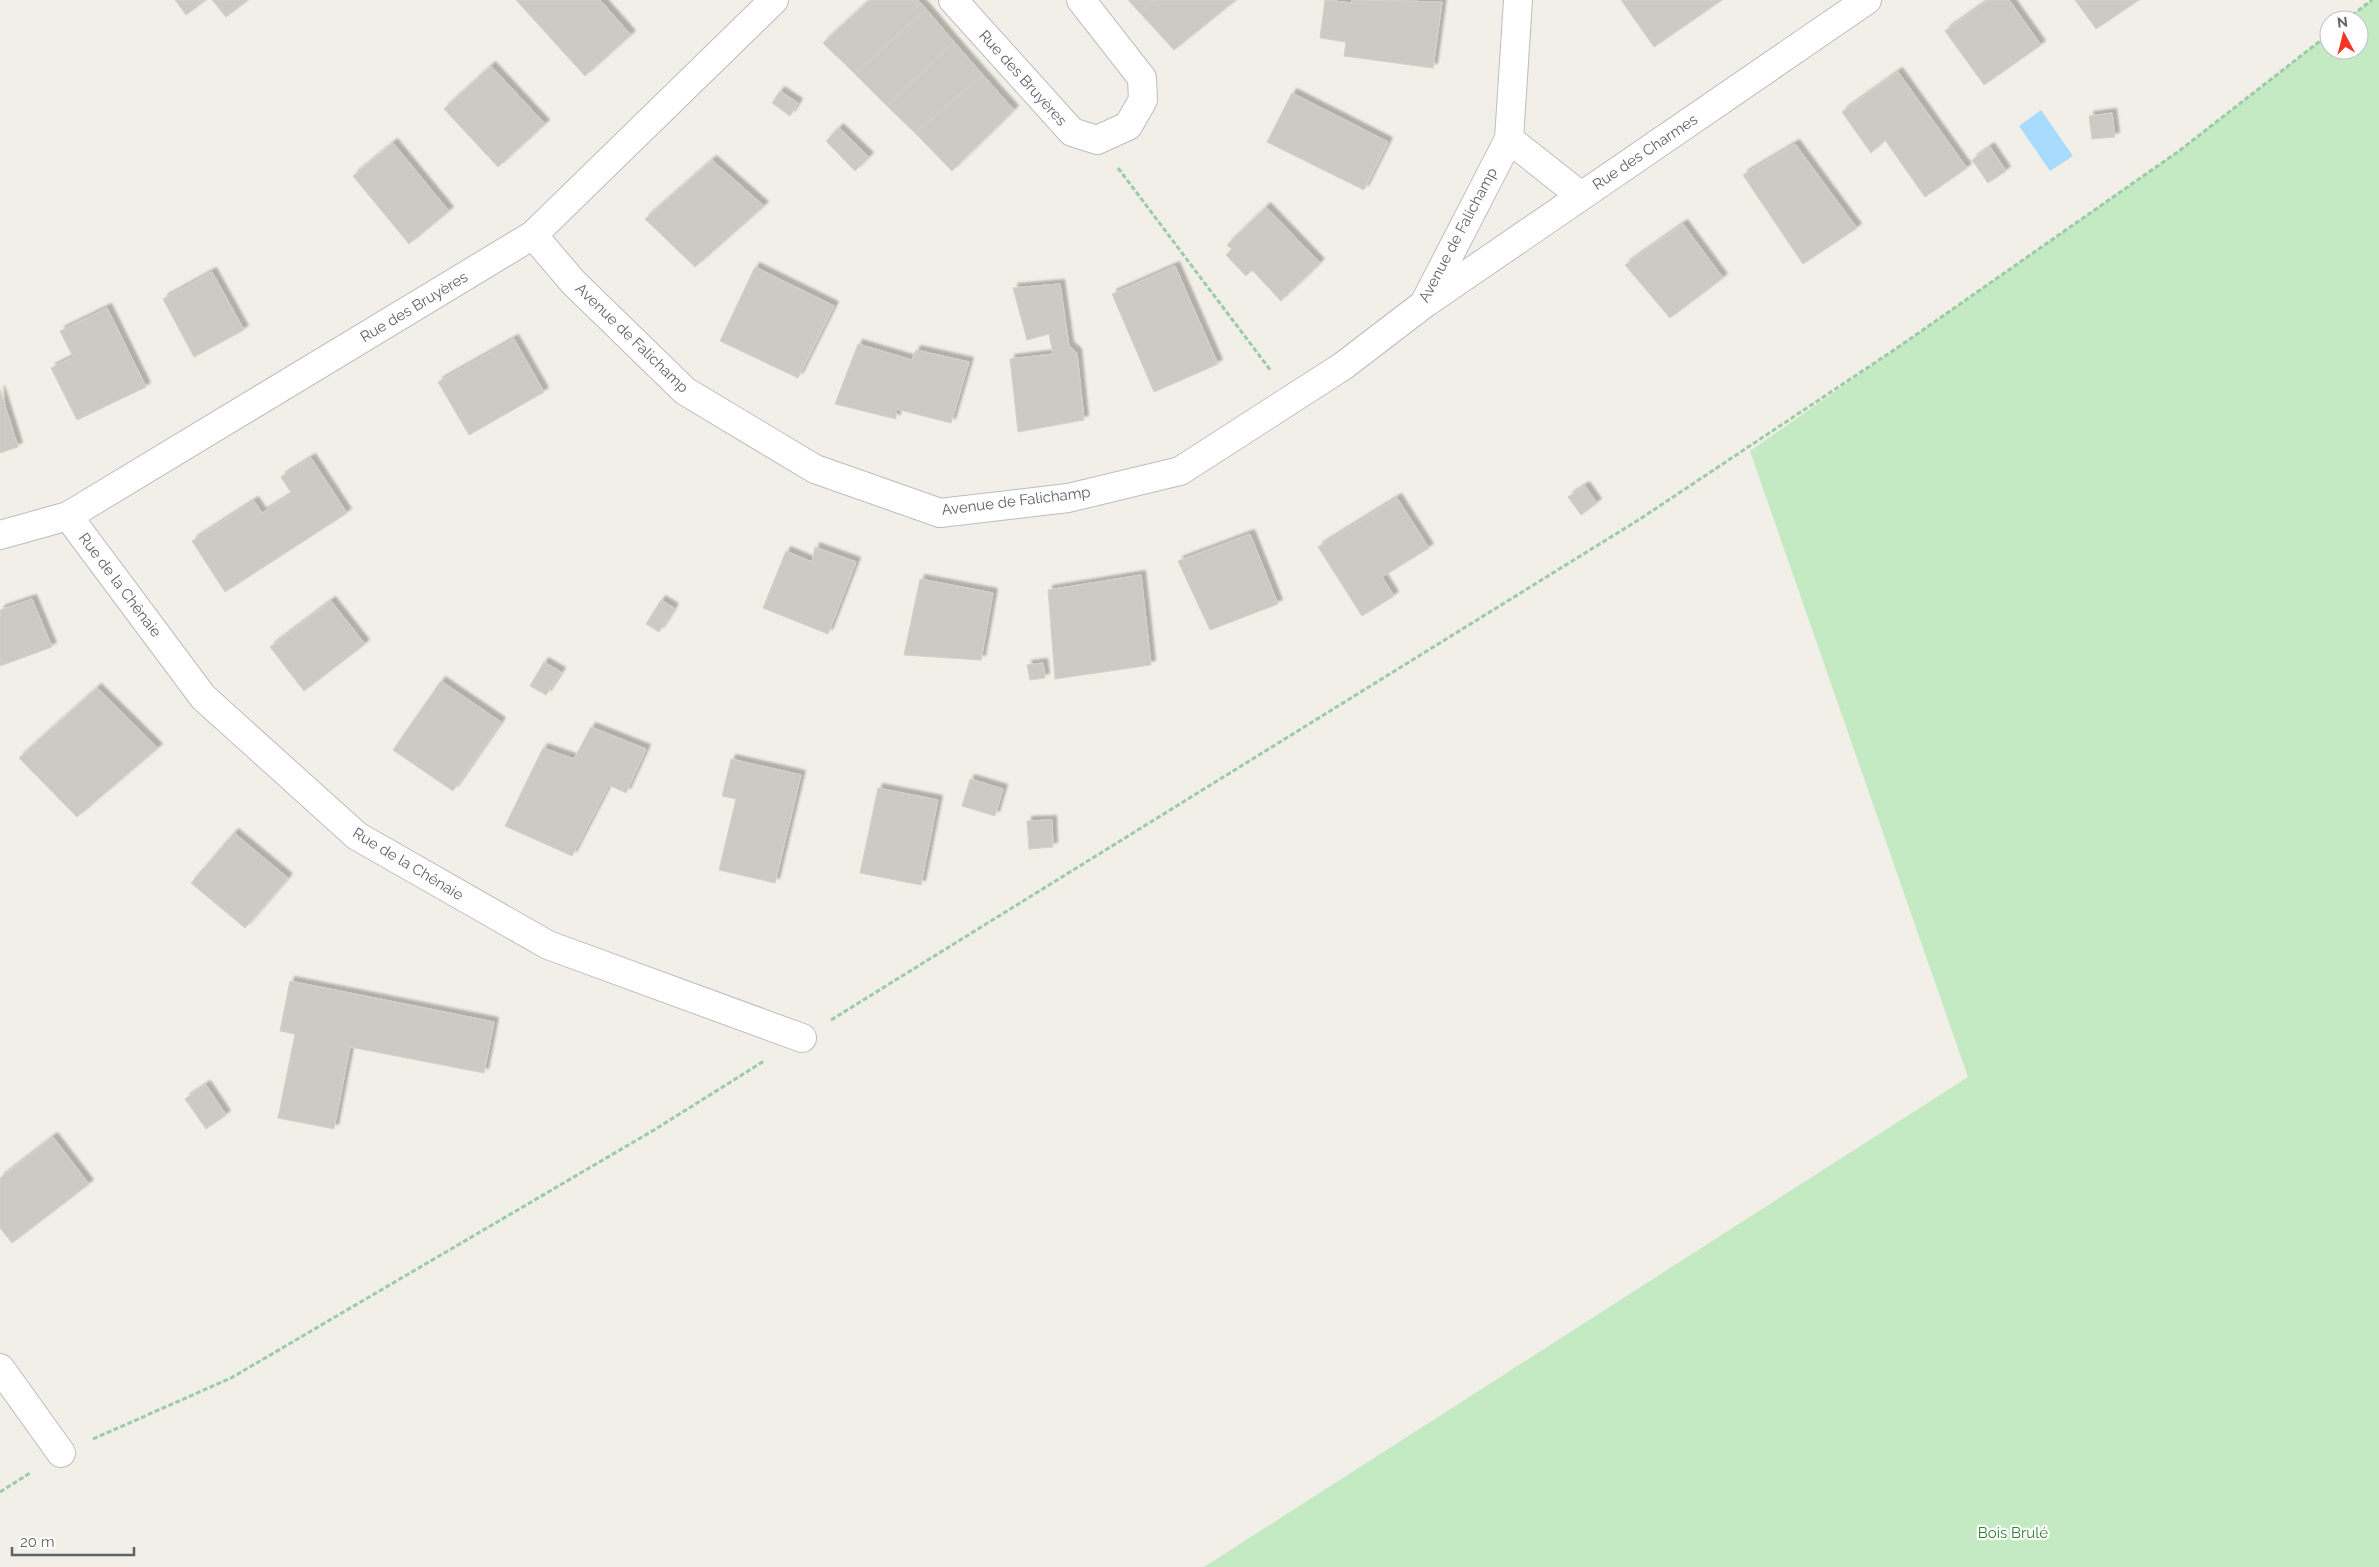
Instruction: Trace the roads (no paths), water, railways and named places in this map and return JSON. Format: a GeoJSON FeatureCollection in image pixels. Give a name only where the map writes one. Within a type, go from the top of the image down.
{"type":"FeatureCollection","features":[{"type":"Feature","properties":{"kind":"street","name":"Rue des Bruyères"},"geometry":{"type":"LineString","coordinates":[[0,535],[68,516],[533,235],[774,0]]}},
{"type":"Feature","properties":{"kind":"street","name":"Rue des Bruyères"},"geometry":{"type":"LineString","coordinates":[[953,0],[1072,132],[1097,140],[1128,126],[1143,100],[1142,78],[1081,0]]}},
{"type":"Feature","properties":{"kind":"street","name":"Avenue de Falichamp"},"geometry":{"type":"LineString","coordinates":[[533,235],[573,282],[685,391],[815,469],[940,513],[1068,498],[1180,471],[1343,366],[1424,304],[1509,139],[1518,0]]}},
{"type":"Feature","properties":{"kind":"street","name":"Rue des Charmes"},"geometry":{"type":"LineString","coordinates":[[1424,304],[1867,0]]}},
{"type":"Feature","properties":{"kind":"street"},"geometry":{"type":"LineString","coordinates":[[1509,139],[1581,196]]}},
{"type":"Feature","properties":{"kind":"street","name":"Rue de la Chênaie"},"geometry":{"type":"LineString","coordinates":[[68,516],[203,698],[357,836],[548,946],[802,1038]]}},
{"type":"Feature","properties":{"kind":"street"},"geometry":{"type":"LineString","coordinates":[[0,1368],[61,1453]]}},
{"type":"Feature","properties":{"kind":"water"},"geometry":{"type":"Polygon","coordinates":[[[2041,110],[2073,156],[2050,171],[2019,126],[2041,110]]]}},
{"type":"Feature","properties":{"kind":"park label","name":"Bois Brulé"},"geometry":{"type":"Point","coordinates":[2013,1533]}}]}
